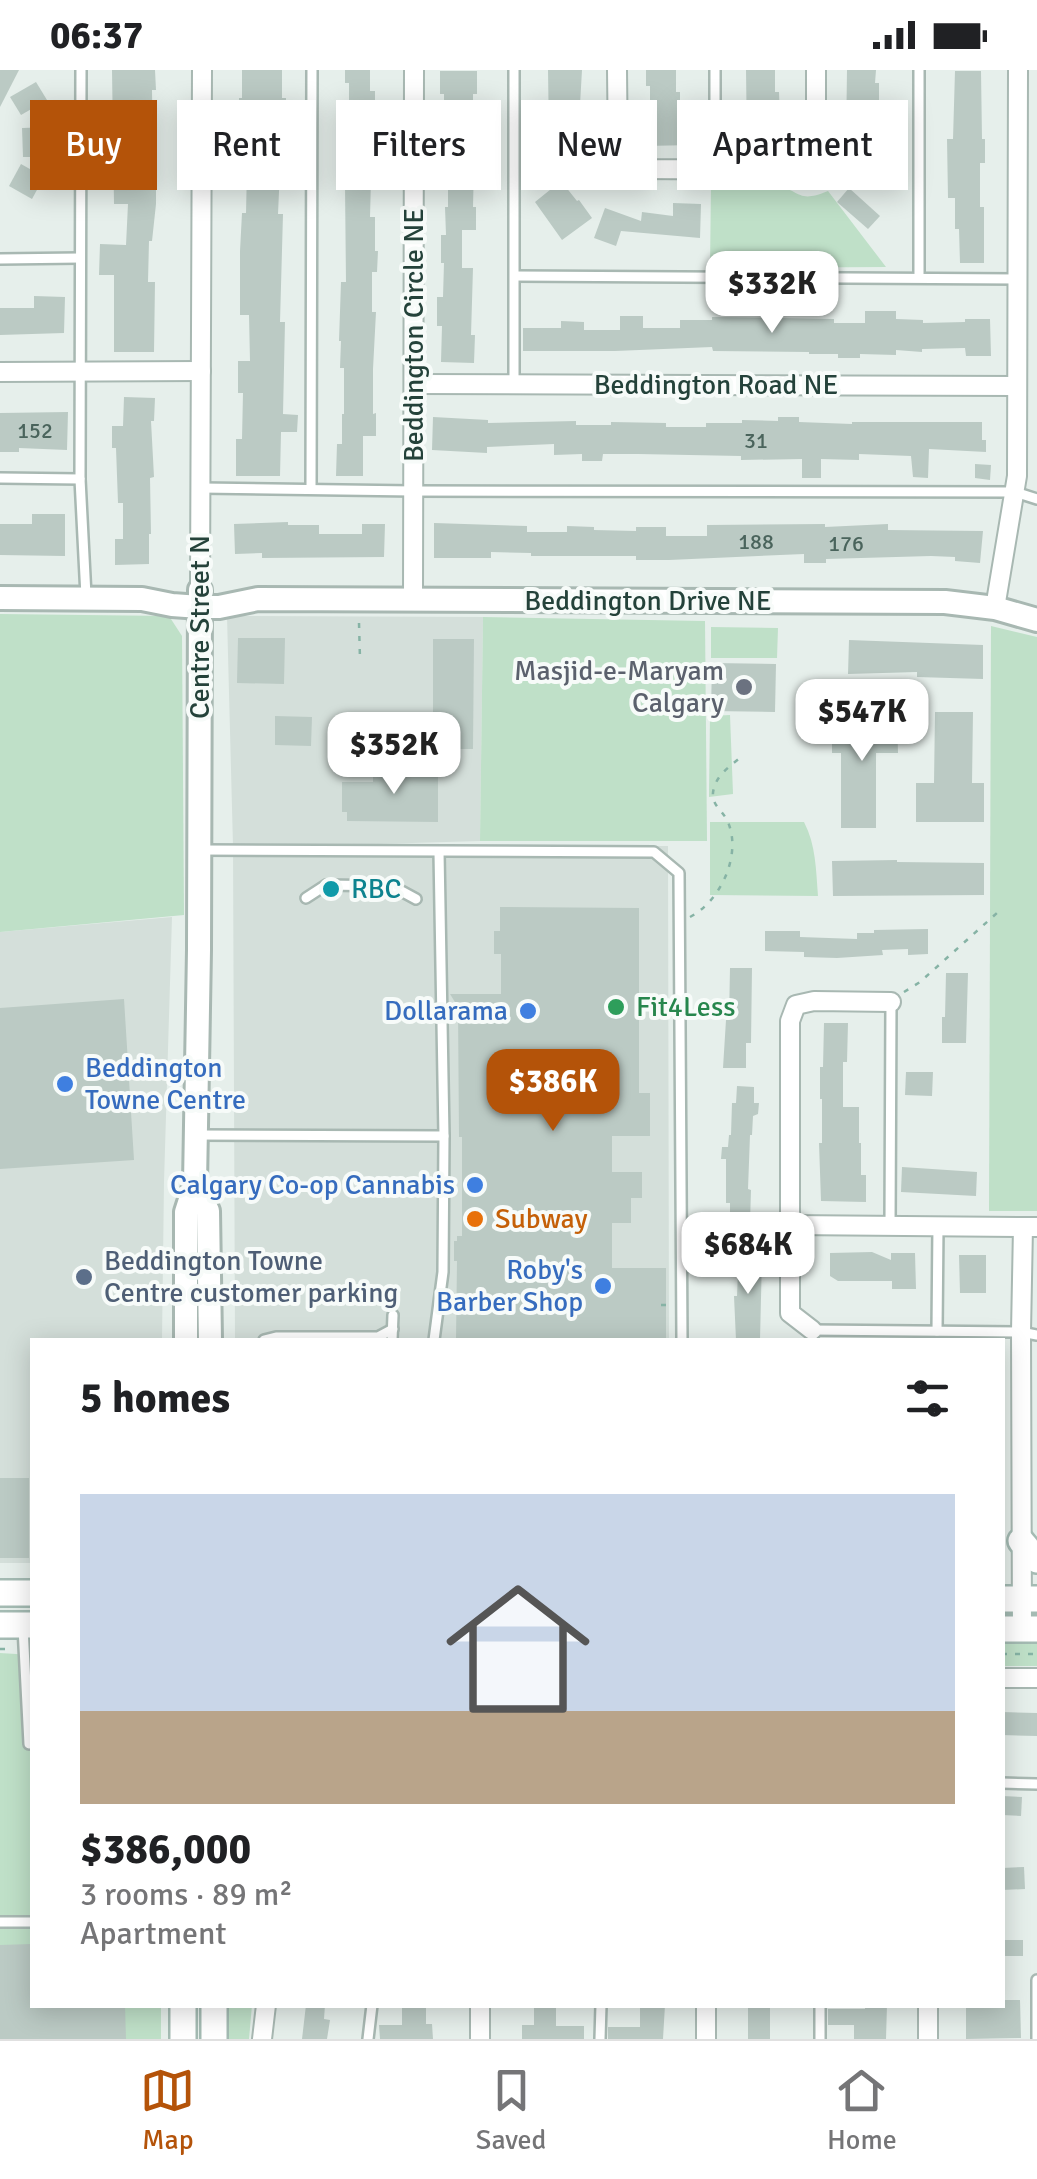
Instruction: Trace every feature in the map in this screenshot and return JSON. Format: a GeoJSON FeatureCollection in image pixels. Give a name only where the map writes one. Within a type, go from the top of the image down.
{"type":"FeatureCollection","features":[{"type":"Feature","properties":{"kind":"main road"},"geometry":{"type":"LineString","coordinates":[[0,1593],[30,1593]]}},
{"type":"Feature","properties":{"kind":"main road"},"geometry":{"type":"LineString","coordinates":[[182,2008],[182,2039]]}},
{"type":"Feature","properties":{"kind":"main road"},"geometry":{"type":"LineString","coordinates":[[214,2008],[214,2039]]}},
{"type":"Feature","properties":{"kind":"street","name":"Centre Street N"},"geometry":{"type":"LineString","coordinates":[[186,1338],[186,1212],[195,1184],[202,70]]}},
{"type":"Feature","properties":{"kind":"street","name":"Beddington Circle NE"},"geometry":{"type":"LineString","coordinates":[[413,600],[414,70]]}},
{"type":"Feature","properties":{"kind":"street"},"geometry":{"type":"LineString","coordinates":[[618,70],[618,157],[631,169],[677,169]]}},
{"type":"Feature","properties":{"kind":"street"},"geometry":{"type":"LineString","coordinates":[[816,70],[816,100]]}},
{"type":"Feature","properties":{"kind":"street"},"geometry":{"type":"LineString","coordinates":[[995,608],[1015,492],[1018,70]]}},
{"type":"Feature","properties":{"kind":"street"},"geometry":{"type":"LineString","coordinates":[[0,372],[201,370]]}},
{"type":"Feature","properties":{"kind":"street","name":"Beddington Road NE"},"geometry":{"type":"LineString","coordinates":[[415,384],[1017,386]]}},
{"type":"Feature","properties":{"kind":"street","name":"Beddington Drive NE"},"geometry":{"type":"LineString","coordinates":[[0,598],[142,599],[171,591],[219,607],[258,599],[945,602],[995,608],[1037,620]]}},
{"type":"Feature","properties":{"kind":"street"},"geometry":{"type":"LineString","coordinates":[[812,1330],[790,1313],[790,1021],[796,1004],[891,1002]]}},
{"type":"Feature","properties":{"kind":"street","name":"Centre Street N"},"geometry":{"type":"LineString","coordinates":[[195,1184],[208,1211],[210,1338]]}},
{"type":"Feature","properties":{"kind":"street"},"geometry":{"type":"LineString","coordinates":[[790,1225],[1030,1227],[1029,1551],[1020,1599],[1021,1629]]}},
{"type":"Feature","properties":{"kind":"street"},"geometry":{"type":"LineString","coordinates":[[1005,1678],[1037,1678]]}},
{"type":"Feature","properties":{"kind":"street"},"geometry":{"type":"LineString","coordinates":[[262,2039],[266,2008]]}},
{"type":"Feature","properties":{"kind":"street"},"geometry":{"type":"LineString","coordinates":[[480,2008],[480,2039]]}},
{"type":"Feature","properties":{"kind":"street"},"geometry":{"type":"LineString","coordinates":[[706,2008],[706,2039]]}},
{"type":"Feature","properties":{"kind":"street"},"geometry":{"type":"LineString","coordinates":[[928,2008],[928,2039]]}},
{"type":"Feature","properties":{"kind":"lane"},"geometry":{"type":"LineString","coordinates":[[81,70],[80,479],[86,598]]}},
{"type":"Feature","properties":{"kind":"lane"},"geometry":{"type":"LineString","coordinates":[[312,70],[312,489]]}},
{"type":"Feature","properties":{"kind":"lane"},"geometry":{"type":"LineString","coordinates":[[514,70],[514,384]]}},
{"type":"Feature","properties":{"kind":"lane"},"geometry":{"type":"LineString","coordinates":[[715,70],[715,100]]}},
{"type":"Feature","properties":{"kind":"lane"},"geometry":{"type":"LineString","coordinates":[[918,277],[919,70]]}},
{"type":"Feature","properties":{"kind":"lane"},"geometry":{"type":"LineString","coordinates":[[0,259],[80,258]]}},
{"type":"Feature","properties":{"kind":"lane"},"geometry":{"type":"LineString","coordinates":[[516,276],[1019,279]]}},
{"type":"Feature","properties":{"kind":"lane"},"geometry":{"type":"LineString","coordinates":[[0,478],[80,479]]}},
{"type":"Feature","properties":{"kind":"lane"},"geometry":{"type":"LineString","coordinates":[[201,488],[1015,492],[1037,499]]}},
{"type":"Feature","properties":{"kind":"lane"},"geometry":{"type":"LineString","coordinates":[[199,850],[654,852],[679,873],[682,1338]]}},
{"type":"Feature","properties":{"kind":"lane"},"geometry":{"type":"LineString","coordinates":[[434,1338],[444,1272],[439,852]]}},
{"type":"Feature","properties":{"kind":"lane"},"geometry":{"type":"LineString","coordinates":[[306,898],[326,885],[358,885],[392,886],[416,899]]}},
{"type":"Feature","properties":{"kind":"lane"},"geometry":{"type":"LineString","coordinates":[[890,1225],[891,1002]]}},
{"type":"Feature","properties":{"kind":"lane"},"geometry":{"type":"LineString","coordinates":[[195,1135],[444,1136]]}},
{"type":"Feature","properties":{"kind":"lane"},"geometry":{"type":"LineString","coordinates":[[937,1331],[938,1226]]}},
{"type":"Feature","properties":{"kind":"lane"},"geometry":{"type":"LineString","coordinates":[[272,1338],[393,1335],[393,1315]]}},
{"type":"Feature","properties":{"kind":"lane"},"geometry":{"type":"LineString","coordinates":[[812,1330],[1029,1333]]}},
{"type":"Feature","properties":{"kind":"lane"},"geometry":{"type":"LineString","coordinates":[[18,1625],[30,1744]]}},
{"type":"Feature","properties":{"kind":"lane"},"geometry":{"type":"LineString","coordinates":[[1005,1783],[1037,1784]]}},
{"type":"Feature","properties":{"kind":"lane"},"geometry":{"type":"LineString","coordinates":[[0,1922],[30,1922]]}},
{"type":"Feature","properties":{"kind":"lane"},"geometry":{"type":"LineString","coordinates":[[1037,1980],[1037,2039]]}},
{"type":"Feature","properties":{"kind":"lane"},"geometry":{"type":"LineString","coordinates":[[368,2039],[372,2008]]}},
{"type":"Feature","properties":{"kind":"lane"},"geometry":{"type":"LineString","coordinates":[[600,2008],[600,2039]]}},
{"type":"Feature","properties":{"kind":"lane"},"geometry":{"type":"LineString","coordinates":[[820,2008],[820,2039]]}},
{"type":"Feature","properties":{"kind":"path"},"geometry":{"type":"LineString","coordinates":[[359,623],[360,659]]}},
{"type":"Feature","properties":{"kind":"path"},"geometry":{"type":"LineString","coordinates":[[679,917],[697,913],[724,884],[730,864],[731,835],[728,822],[713,802],[713,792],[719,776],[742,756]]}},
{"type":"Feature","properties":{"kind":"path"},"geometry":{"type":"LineString","coordinates":[[891,1002],[920,982],[997,913]]}},
{"type":"Feature","properties":{"kind":"path"},"geometry":{"type":"LineString","coordinates":[[681,1240],[782,1236],[790,1225]]}},
{"type":"Feature","properties":{"kind":"path"},"geometry":{"type":"LineString","coordinates":[[1005,1654],[1037,1654]]}},
{"type":"Feature","properties":{"kind":"shaded area"},"geometry":{"type":"Polygon","coordinates":[[[227,616],[483,617],[480,841],[310,846],[668,846],[669,1338],[235,1338],[233,846],[227,616]]]}},
{"type":"Feature","properties":{"kind":"shaded area","name":"Beddington Towne Centre"},"geometry":{"type":"Polygon","coordinates":[[[172,917],[162,1338],[30,1338],[30,1563],[0,1563],[0,932],[172,917]]]}},
{"type":"Feature","properties":{"kind":"green space"},"geometry":{"type":"Polygon","coordinates":[[[711,190],[790,190],[804,196],[828,191],[886,267],[710,268],[711,190]]]}},
{"type":"Feature","properties":{"kind":"green space"},"geometry":{"type":"Polygon","coordinates":[[[0,614],[169,616],[182,636],[184,915],[0,932],[0,614]]]}},
{"type":"Feature","properties":{"kind":"green space"},"geometry":{"type":"Polygon","coordinates":[[[483,617],[705,621],[707,841],[480,841],[483,617]]]}},
{"type":"Feature","properties":{"kind":"green space"},"geometry":{"type":"Polygon","coordinates":[[[991,626],[1037,637],[1037,1211],[989,1211],[991,626]]]}},
{"type":"Feature","properties":{"kind":"green space"},"geometry":{"type":"Polygon","coordinates":[[[711,627],[778,628],[777,658],[711,658],[711,627]]]}},
{"type":"Feature","properties":{"kind":"green space"},"geometry":{"type":"Polygon","coordinates":[[[730,715],[733,794],[709,797],[710,716],[730,715]]]}},
{"type":"Feature","properties":{"kind":"green space"},"geometry":{"type":"Polygon","coordinates":[[[710,822],[804,822],[813,849],[818,896],[710,895],[710,822]]]}},
{"type":"Feature","properties":{"kind":"green space"},"geometry":{"type":"Polygon","coordinates":[[[1005,1640],[1037,1640],[1037,1666],[1005,1666],[1005,1640]]]}},
{"type":"Feature","properties":{"kind":"green space"},"geometry":{"type":"Polygon","coordinates":[[[0,1653],[30,1655],[30,2008],[161,2008],[161,2039],[0,2039],[0,1653]]]}},
{"type":"Feature","properties":{"kind":"green space"},"geometry":{"type":"Polygon","coordinates":[[[220,2008],[252,2008],[249,2039],[220,2039],[220,2008]]]}},
{"type":"Feature","properties":{"kind":"building"},"geometry":{"type":"Polygon","coordinates":[[[0,70],[19,70],[0,107],[0,70]]]}},
{"type":"Feature","properties":{"kind":"building"},"geometry":{"type":"Polygon","coordinates":[[[112,70],[155,70],[152,100],[112,100],[112,70]]]}},
{"type":"Feature","properties":{"kind":"building"},"geometry":{"type":"Polygon","coordinates":[[[242,70],[282,70],[282,98],[286,100],[239,100],[242,70]]]}},
{"type":"Feature","properties":{"kind":"building"},"geometry":{"type":"Polygon","coordinates":[[[345,70],[370,70],[370,91],[375,91],[375,100],[349,100],[349,83],[345,83],[345,70]]]}},
{"type":"Feature","properties":{"kind":"building"},"geometry":{"type":"Polygon","coordinates":[[[548,70],[582,70],[580,100],[548,100],[548,70]]]}},
{"type":"Feature","properties":{"kind":"building"},"geometry":{"type":"Polygon","coordinates":[[[646,70],[676,70],[676,92],[680,92],[677,145],[657,146],[657,100],[650,100],[650,86],[646,86],[646,70]]]}},
{"type":"Feature","properties":{"kind":"building"},"geometry":{"type":"Polygon","coordinates":[[[746,70],[775,70],[775,92],[779,92],[779,100],[746,100],[746,70]]]}},
{"type":"Feature","properties":{"kind":"building"},"geometry":{"type":"Polygon","coordinates":[[[847,70],[876,70],[879,100],[847,100],[847,70]]]}},
{"type":"Feature","properties":{"kind":"building"},"geometry":{"type":"Polygon","coordinates":[[[440,71],[477,71],[477,94],[473,94],[473,100],[444,100],[444,94],[440,94],[440,71]]]}},
{"type":"Feature","properties":{"kind":"building"},"geometry":{"type":"Polygon","coordinates":[[[955,71],[981,71],[985,163],[980,163],[980,207],[984,207],[984,263],[960,263],[955,198],[948,198],[947,139],[953,139],[955,71]]]}},
{"type":"Feature","properties":{"kind":"building"},"geometry":{"type":"Polygon","coordinates":[[[36,82],[47,100],[30,100],[30,110],[21,115],[10,97],[36,82]]]}},
{"type":"Feature","properties":{"kind":"building"},"geometry":{"type":"Polygon","coordinates":[[[22,128],[30,128],[30,157],[23,157],[22,128]]]}},
{"type":"Feature","properties":{"kind":"building"},"geometry":{"type":"Polygon","coordinates":[[[21,164],[30,169],[30,190],[37,190],[32,199],[9,186],[21,164]]]}},
{"type":"Feature","properties":{"kind":"building"},"geometry":{"type":"Polygon","coordinates":[[[114,190],[156,190],[148,282],[155,282],[154,352],[114,352],[114,275],[99,275],[100,244],[126,245],[128,204],[114,204],[114,190]]]}},
{"type":"Feature","properties":{"kind":"building"},"geometry":{"type":"Polygon","coordinates":[[[247,190],[279,190],[278,214],[283,214],[280,322],[285,322],[283,414],[298,415],[297,432],[281,432],[280,476],[236,476],[236,439],[242,439],[243,393],[238,393],[238,361],[250,361],[249,315],[240,315],[242,213],[246,213],[247,190]]]}},
{"type":"Feature","properties":{"kind":"building"},"geometry":{"type":"Polygon","coordinates":[[[345,190],[371,190],[370,217],[375,217],[378,251],[377,272],[372,272],[372,312],[376,312],[376,436],[363,436],[363,476],[336,476],[337,444],[342,444],[344,414],[344,368],[340,368],[339,341],[341,282],[346,282],[345,190]]]}},
{"type":"Feature","properties":{"kind":"building"},"geometry":{"type":"Polygon","coordinates":[[[448,190],[473,190],[476,230],[462,230],[462,268],[473,268],[474,363],[441,362],[442,326],[437,326],[437,297],[443,297],[441,235],[446,235],[448,190]]]}},
{"type":"Feature","properties":{"kind":"building"},"geometry":{"type":"Polygon","coordinates":[[[550,190],[568,190],[592,218],[562,240],[535,202],[550,190]]]}},
{"type":"Feature","properties":{"kind":"building"},"geometry":{"type":"Polygon","coordinates":[[[851,190],[880,216],[868,229],[837,202],[851,190]]]}},
{"type":"Feature","properties":{"kind":"building"},"geometry":{"type":"Polygon","coordinates":[[[673,203],[701,204],[700,238],[621,231],[616,246],[594,238],[605,208],[641,221],[642,212],[673,216],[673,203]]]}},
{"type":"Feature","properties":{"kind":"building"},"geometry":{"type":"Polygon","coordinates":[[[34,296],[65,297],[64,333],[0,335],[0,308],[34,308],[34,296]]]}},
{"type":"Feature","properties":{"kind":"building"},"geometry":{"type":"Polygon","coordinates":[[[865,311],[896,311],[896,319],[923,323],[990,319],[991,356],[966,356],[965,348],[896,350],[896,355],[860,354],[860,358],[809,352],[713,351],[712,347],[523,351],[523,328],[561,328],[561,321],[584,322],[584,330],[620,330],[620,316],[643,316],[643,328],[680,328],[680,320],[712,317],[865,323],[865,311]]]}},
{"type":"Feature","properties":{"kind":"building"},"geometry":{"type":"Polygon","coordinates":[[[124,397],[155,398],[151,421],[154,477],[150,478],[149,564],[115,565],[115,539],[123,539],[123,503],[118,503],[112,426],[123,426],[124,397]]]}},
{"type":"Feature","properties":{"kind":"building"},"geometry":{"type":"Polygon","coordinates":[[[68,412],[67,450],[19,448],[19,452],[0,452],[0,413],[68,412]]]}},
{"type":"Feature","properties":{"kind":"building"},"geometry":{"type":"Polygon","coordinates":[[[433,417],[488,423],[666,423],[666,427],[778,421],[778,417],[799,417],[799,422],[852,424],[982,422],[986,452],[929,449],[928,478],[913,477],[911,456],[859,454],[859,460],[821,459],[821,478],[802,478],[802,459],[603,454],[602,461],[582,461],[582,454],[554,455],[554,444],[487,447],[487,453],[432,450],[433,417]]]}},
{"type":"Feature","properties":{"kind":"building"},"geometry":{"type":"Polygon","coordinates":[[[975,464],[991,465],[990,480],[975,478],[975,464]]]}},
{"type":"Feature","properties":{"kind":"building"},"geometry":{"type":"Polygon","coordinates":[[[32,514],[65,514],[65,556],[0,555],[0,524],[32,524],[32,514]]]}},
{"type":"Feature","properties":{"kind":"building"},"geometry":{"type":"Polygon","coordinates":[[[434,523],[527,526],[527,532],[567,532],[567,526],[636,531],[636,527],[666,527],[666,536],[707,536],[707,525],[888,524],[888,530],[983,531],[980,563],[931,556],[804,563],[804,554],[636,560],[636,556],[491,552],[491,558],[434,558],[434,523]]]}},
{"type":"Feature","properties":{"kind":"building"},"geometry":{"type":"Polygon","coordinates":[[[234,524],[319,525],[319,534],[362,534],[362,524],[385,524],[384,557],[262,558],[262,553],[235,554],[234,524]]]}},
{"type":"Feature","properties":{"kind":"building"},"geometry":{"type":"Polygon","coordinates":[[[238,638],[285,638],[284,684],[237,683],[238,638]]]}},
{"type":"Feature","properties":{"kind":"building"},"geometry":{"type":"Polygon","coordinates":[[[433,639],[474,639],[473,749],[433,749],[433,639]]]}},
{"type":"Feature","properties":{"kind":"building"},"geometry":{"type":"Polygon","coordinates":[[[849,640],[983,645],[983,679],[917,677],[917,672],[848,674],[849,640]]]}},
{"type":"Feature","properties":{"kind":"building","name":"Masjid-e-Maryam Calgary"},"geometry":{"type":"Polygon","coordinates":[[[712,663],[776,664],[775,712],[711,711],[712,663]]]}},
{"type":"Feature","properties":{"kind":"building"},"geometry":{"type":"Polygon","coordinates":[[[935,712],[973,712],[972,783],[984,783],[984,822],[916,822],[916,783],[934,783],[935,712]]]}},
{"type":"Feature","properties":{"kind":"building"},"geometry":{"type":"Polygon","coordinates":[[[275,716],[312,717],[311,746],[275,745],[275,716]]]}},
{"type":"Feature","properties":{"kind":"building"},"geometry":{"type":"Polygon","coordinates":[[[897,716],[898,753],[876,753],[876,828],[841,828],[841,753],[832,753],[832,717],[897,716]]]}},
{"type":"Feature","properties":{"kind":"building"},"geometry":{"type":"Polygon","coordinates":[[[405,766],[438,766],[438,822],[347,821],[347,812],[342,812],[342,782],[373,782],[373,775],[405,775],[405,766]]]}},
{"type":"Feature","properties":{"kind":"building"},"geometry":{"type":"Polygon","coordinates":[[[832,861],[984,863],[984,895],[833,896],[832,861]]]}},
{"type":"Feature","properties":{"kind":"building"},"geometry":{"type":"Polygon","coordinates":[[[500,907],[639,908],[639,1093],[650,1093],[650,1136],[612,1136],[612,1172],[642,1172],[642,1198],[631,1198],[631,1223],[612,1223],[612,1268],[666,1268],[666,1338],[456,1338],[454,1241],[462,1236],[462,1137],[458,1007],[450,994],[501,994],[501,954],[494,954],[494,931],[500,931],[500,907]]]}},
{"type":"Feature","properties":{"kind":"building"},"geometry":{"type":"Polygon","coordinates":[[[928,929],[928,954],[908,955],[908,949],[882,950],[883,955],[837,958],[765,951],[765,931],[800,931],[800,937],[857,939],[857,933],[874,930],[928,929]]]}},
{"type":"Feature","properties":{"kind":"building"},"geometry":{"type":"Polygon","coordinates":[[[730,968],[752,968],[751,1043],[746,1043],[746,1068],[723,1068],[730,968]]]}},
{"type":"Feature","properties":{"kind":"building"},"geometry":{"type":"Polygon","coordinates":[[[946,973],[968,973],[966,1043],[942,1043],[946,973]]]}},
{"type":"Feature","properties":{"kind":"building","name":"Beddington Towne Centre"},"geometry":{"type":"Polygon","coordinates":[[[124,999],[134,1160],[0,1169],[0,1008],[124,999]]]}},
{"type":"Feature","properties":{"kind":"building"},"geometry":{"type":"Polygon","coordinates":[[[824,1023],[848,1023],[843,1107],[859,1107],[861,1175],[866,1175],[866,1202],[821,1201],[820,1067],[824,1023]]]}},
{"type":"Feature","properties":{"kind":"building"},"geometry":{"type":"Polygon","coordinates":[[[906,1072],[933,1072],[932,1096],[905,1095],[906,1072]]]}},
{"type":"Feature","properties":{"kind":"building"},"geometry":{"type":"Polygon","coordinates":[[[737,1086],[754,1087],[754,1103],[759,1103],[750,1135],[750,1222],[730,1222],[726,1159],[721,1159],[722,1147],[728,1147],[731,1135],[737,1086]]]}},
{"type":"Feature","properties":{"kind":"building"},"geometry":{"type":"Polygon","coordinates":[[[902,1167],[977,1172],[976,1196],[901,1192],[902,1167]]]}},
{"type":"Feature","properties":{"kind":"building"},"geometry":{"type":"Polygon","coordinates":[[[872,1252],[891,1260],[891,1253],[915,1253],[916,1289],[892,1289],[892,1281],[838,1281],[830,1276],[830,1253],[872,1252]]]}},
{"type":"Feature","properties":{"kind":"building"},"geometry":{"type":"Polygon","coordinates":[[[735,1255],[762,1256],[760,1338],[736,1338],[734,1296],[738,1271],[734,1270],[735,1255]]]}},
{"type":"Feature","properties":{"kind":"building"},"geometry":{"type":"Polygon","coordinates":[[[959,1255],[986,1255],[986,1293],[960,1293],[959,1255]]]}},
{"type":"Feature","properties":{"kind":"building"},"geometry":{"type":"Polygon","coordinates":[[[0,1478],[29,1478],[29,1558],[0,1558],[0,1478]]]}},
{"type":"Feature","properties":{"kind":"building"},"geometry":{"type":"Polygon","coordinates":[[[1005,1712],[1037,1713],[1037,1736],[1005,1735],[1005,1712]]]}},
{"type":"Feature","properties":{"kind":"building"},"geometry":{"type":"Polygon","coordinates":[[[1005,1796],[1022,1797],[1021,1816],[1005,1815],[1005,1796]]]}},
{"type":"Feature","properties":{"kind":"building"},"geometry":{"type":"Polygon","coordinates":[[[1024,1867],[1025,1889],[1005,1890],[1005,1868],[1024,1867]]]}},
{"type":"Feature","properties":{"kind":"building"},"geometry":{"type":"Polygon","coordinates":[[[1005,1940],[1023,1940],[1023,1956],[1005,1956],[1005,1940]]]}},
{"type":"Feature","properties":{"kind":"building"},"geometry":{"type":"Polygon","coordinates":[[[30,1944],[30,2008],[125,2008],[126,2039],[0,2039],[0,1945],[30,1944]]]}},
{"type":"Feature","properties":{"kind":"building"},"geometry":{"type":"Polygon","coordinates":[[[1005,2000],[1020,2000],[1021,2038],[966,2039],[966,2008],[1005,2008],[1005,2000]]]}},
{"type":"Feature","properties":{"kind":"building"},"geometry":{"type":"Polygon","coordinates":[[[306,2008],[325,2008],[324,2019],[330,2020],[327,2039],[302,2039],[306,2008]]]}},
{"type":"Feature","properties":{"kind":"building"},"geometry":{"type":"Polygon","coordinates":[[[402,2008],[426,2008],[426,2024],[432,2024],[433,2039],[380,2039],[379,2025],[402,2025],[402,2008]]]}},
{"type":"Feature","properties":{"kind":"building"},"geometry":{"type":"Polygon","coordinates":[[[534,2008],[556,2008],[556,2026],[584,2026],[584,2039],[522,2039],[522,2025],[534,2025],[534,2008]]]}},
{"type":"Feature","properties":{"kind":"building"},"geometry":{"type":"Polygon","coordinates":[[[640,2008],[665,2008],[663,2039],[608,2039],[608,2027],[640,2027],[640,2008]]]}},
{"type":"Feature","properties":{"kind":"building"},"geometry":{"type":"Polygon","coordinates":[[[748,2008],[770,2008],[770,2039],[748,2039],[748,2008]]]}},
{"type":"Feature","properties":{"kind":"building"},"geometry":{"type":"Polygon","coordinates":[[[887,2008],[886,2039],[854,2039],[854,2025],[828,2025],[828,2009],[887,2008]]]}},
{"type":"Feature","properties":{"kind":"place","name":"Masjid-e-Maryam Calgary"},"geometry":{"type":"Point","coordinates":[744,687]}},
{"type":"Feature","properties":{"kind":"place","name":"RBC"},"geometry":{"type":"Point","coordinates":[331,889]}},
{"type":"Feature","properties":{"kind":"place","name":"Fit4Less"},"geometry":{"type":"Point","coordinates":[616,1007]}},
{"type":"Feature","properties":{"kind":"place","name":"Dollarama"},"geometry":{"type":"Point","coordinates":[528,1011]}},
{"type":"Feature","properties":{"kind":"place","name":"Beddington Towne Centre"},"geometry":{"type":"Point","coordinates":[65,1084]}},
{"type":"Feature","properties":{"kind":"place","name":"Calgary Co-op Cannabis"},"geometry":{"type":"Point","coordinates":[475,1185]}},
{"type":"Feature","properties":{"kind":"place","name":"Subway"},"geometry":{"type":"Point","coordinates":[475,1219]}},
{"type":"Feature","properties":{"kind":"place","name":"Beddington Towne Centre customer parking"},"geometry":{"type":"Point","coordinates":[84,1277]}},
{"type":"Feature","properties":{"kind":"place","name":"Roby's Barber Shop"},"geometry":{"type":"Point","coordinates":[603,1286]}}]}
